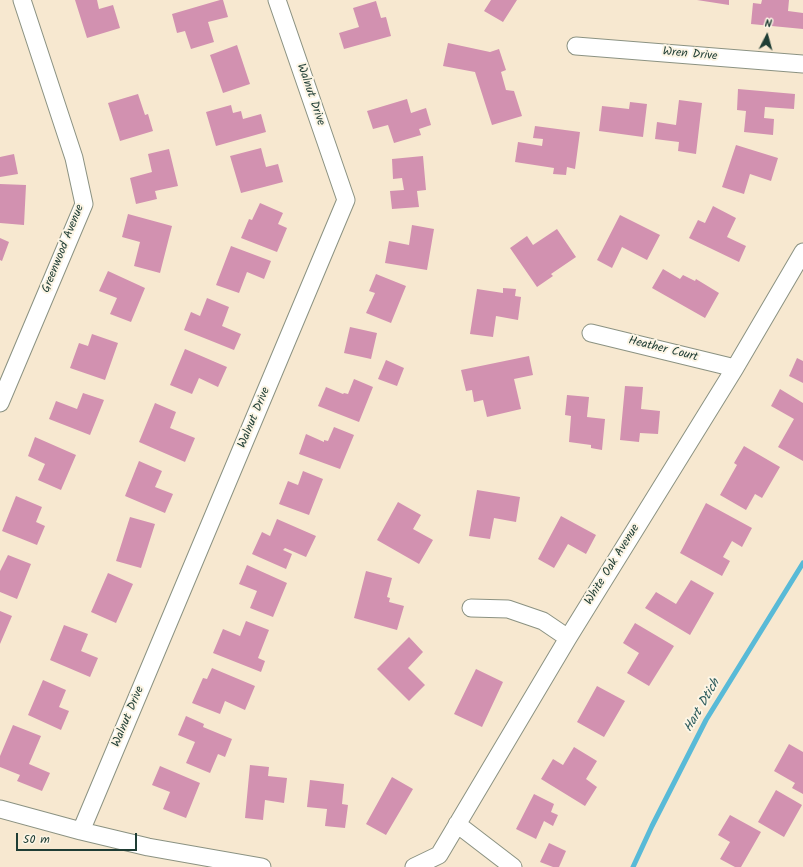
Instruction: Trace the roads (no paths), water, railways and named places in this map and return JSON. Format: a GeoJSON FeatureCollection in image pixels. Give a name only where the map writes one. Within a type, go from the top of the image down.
{"type":"FeatureCollection","features":[{"type":"Feature","properties":{"kind":"street","name":"Greenwood Avenue"},"geometry":{"type":"LineString","coordinates":[[0,403],[84,204],[74,158],[22,0]]}},
{"type":"Feature","properties":{"kind":"street","name":"Walnut Drive"},"geometry":{"type":"LineString","coordinates":[[81,831],[346,200],[277,0]]}},
{"type":"Feature","properties":{"kind":"street","name":"Wren Drive"},"geometry":{"type":"LineString","coordinates":[[576,46],[803,64]]}},
{"type":"Feature","properties":{"kind":"street","name":"White Oak Avenue"},"geometry":{"type":"LineString","coordinates":[[414,867],[438,855],[568,638],[735,368],[803,252]]}},
{"type":"Feature","properties":{"kind":"street","name":"Heather Court"},"geometry":{"type":"LineString","coordinates":[[591,333],[735,368]]}},
{"type":"Feature","properties":{"kind":"street"},"geometry":{"type":"LineString","coordinates":[[471,608],[508,609],[543,621],[568,638]]}},
{"type":"Feature","properties":{"kind":"street"},"geometry":{"type":"LineString","coordinates":[[0,809],[148,847],[262,867]]}},
{"type":"Feature","properties":{"kind":"street"},"geometry":{"type":"LineString","coordinates":[[457,824],[513,867]]}},
{"type":"Feature","properties":{"kind":"waterway","name":"Hart Dtich"},"geometry":{"type":"LineString","coordinates":[[633,867],[652,826],[706,720],[803,563]]}}]}
